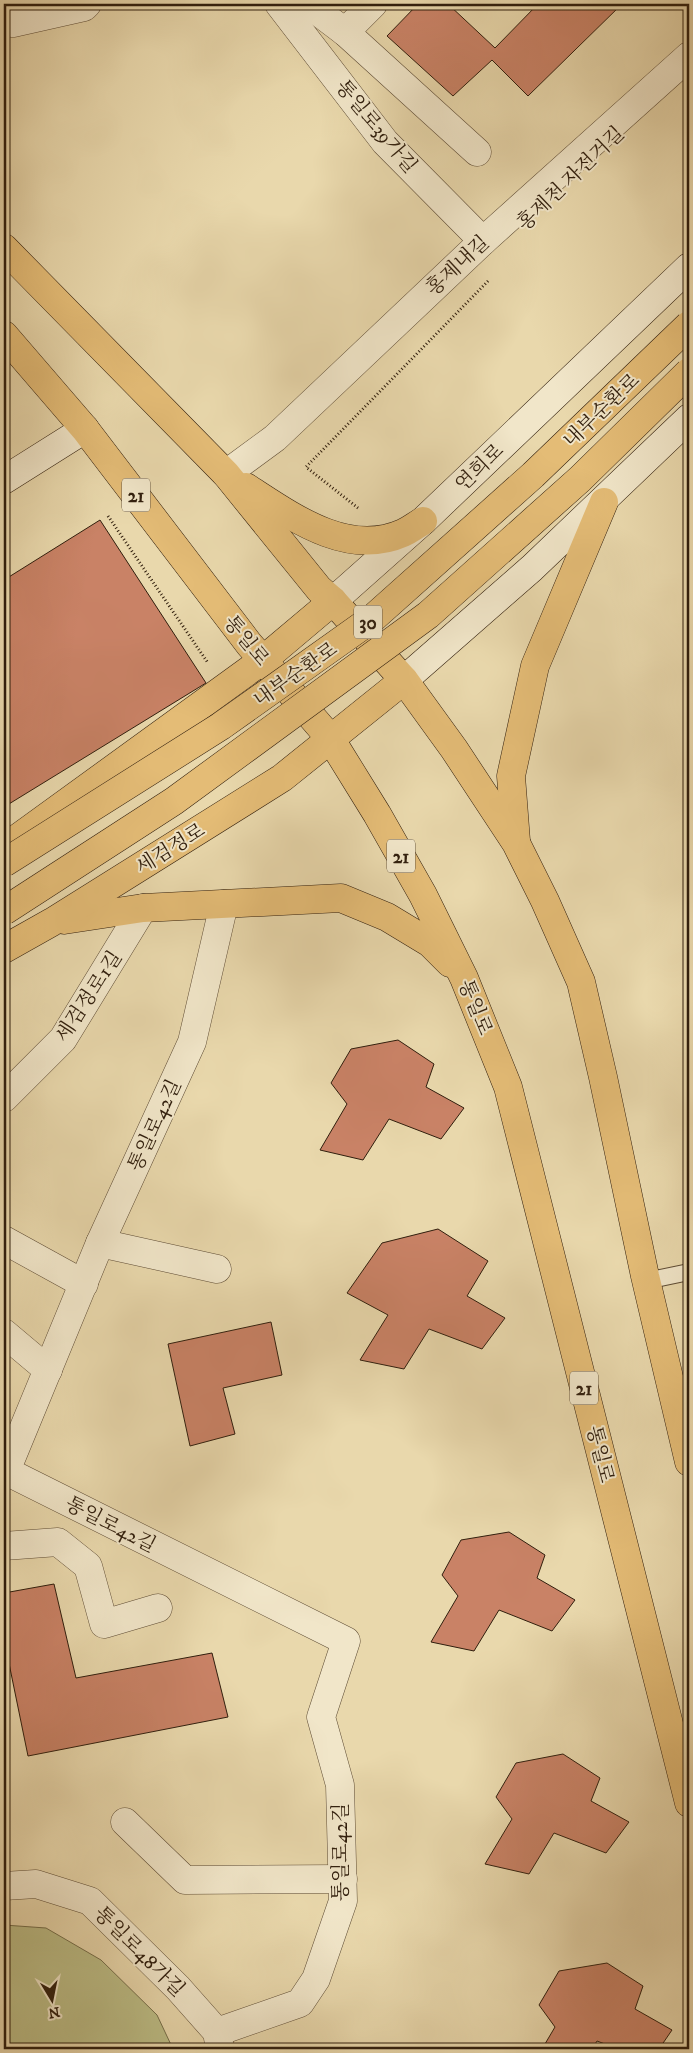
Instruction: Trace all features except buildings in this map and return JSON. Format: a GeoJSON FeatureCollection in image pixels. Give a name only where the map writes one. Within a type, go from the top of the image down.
{"type":"FeatureCollection","features":[{"type":"Feature","properties":{"kind":"main road"},"geometry":{"type":"LineString","coordinates":[[4,248],[226,474],[319,590],[333,601],[404,680],[454,749],[516,843],[545,901],[581,982],[646,1281],[689,1462]]}},
{"type":"Feature","properties":{"kind":"main road","name":"내부순환로"},"geometry":{"type":"LineString","coordinates":[[4,864],[220,726],[373,618],[533,475],[689,325]]}},
{"type":"Feature","properties":{"kind":"main road","name":"통일로"},"geometry":{"type":"LineString","coordinates":[[4,336],[85,428],[263,660],[330,738],[377,814],[423,895],[464,978],[508,1087],[689,1803]]}},
{"type":"Feature","properties":{"kind":"main road","name":"내부순환로"},"geometry":{"type":"LineString","coordinates":[[4,911],[174,801],[428,615],[580,480],[689,372]]}},
{"type":"Feature","properties":{"kind":"main road"},"geometry":{"type":"LineString","coordinates":[[226,474],[288,514],[334,536],[366,541],[386,538],[402,533],[423,521]]}},
{"type":"Feature","properties":{"kind":"main road"},"geometry":{"type":"LineString","coordinates":[[516,843],[511,776],[535,666],[604,502]]}},
{"type":"Feature","properties":{"kind":"main road","name":"연희로"},"geometry":{"type":"LineString","coordinates":[[263,660],[333,601]]}},
{"type":"Feature","properties":{"kind":"main road"},"geometry":{"type":"LineString","coordinates":[[4,848],[263,660]]}},
{"type":"Feature","properties":{"kind":"main road"},"geometry":{"type":"LineString","coordinates":[[330,738],[404,680]]}},
{"type":"Feature","properties":{"kind":"main road","name":"세검정로"},"geometry":{"type":"LineString","coordinates":[[4,949],[52,922],[282,778],[330,738]]}},
{"type":"Feature","properties":{"kind":"main road"},"geometry":{"type":"LineString","coordinates":[[52,922],[143,908],[341,898],[387,917],[430,943],[464,978]]}},
{"type":"Feature","properties":{"kind":"street"},"geometry":{"type":"LineString","coordinates":[[4,22],[13,22],[84,7],[87,4]]}},
{"type":"Feature","properties":{"kind":"street","name":"통일로39가길"},"geometry":{"type":"LineString","coordinates":[[279,4],[385,142],[483,241]]}},
{"type":"Feature","properties":{"kind":"street"},"geometry":{"type":"LineString","coordinates":[[308,4],[345,32],[477,152]]}},
{"type":"Feature","properties":{"kind":"street"},"geometry":{"type":"LineString","coordinates":[[345,32],[373,4]]}},
{"type":"Feature","properties":{"kind":"street","name":"홍제내길"},"geometry":{"type":"LineString","coordinates":[[226,474],[275,438],[483,241],[689,56]]}},
{"type":"Feature","properties":{"kind":"street","name":"연희로"},"geometry":{"type":"LineString","coordinates":[[333,601],[423,521],[689,267]]}},
{"type":"Feature","properties":{"kind":"street"},"geometry":{"type":"LineString","coordinates":[[404,680],[604,502],[689,418]]}},
{"type":"Feature","properties":{"kind":"street"},"geometry":{"type":"LineString","coordinates":[[4,480],[85,428]]}},
{"type":"Feature","properties":{"kind":"street","name":"통일로42길"},"geometry":{"type":"LineString","coordinates":[[217,2043],[300,2004],[316,1979],[343,1901],[340,1785],[322,1717],[346,1641],[9,1477],[6,1471],[11,1441],[48,1370],[100,1242],[192,1042],[224,904]]}},
{"type":"Feature","properties":{"kind":"street","name":"세검정로1길"},"geometry":{"type":"LineString","coordinates":[[4,1098],[63,1039],[143,908]]}},
{"type":"Feature","properties":{"kind":"street"},"geometry":{"type":"LineString","coordinates":[[4,1240],[84,1284]]}},
{"type":"Feature","properties":{"kind":"street"},"geometry":{"type":"LineString","coordinates":[[100,1242],[217,1269]]}},
{"type":"Feature","properties":{"kind":"street"},"geometry":{"type":"LineString","coordinates":[[4,1333],[48,1370]]}},
{"type":"Feature","properties":{"kind":"street"},"geometry":{"type":"LineString","coordinates":[[4,1546],[58,1542],[88,1566],[104,1624],[158,1608]]}},
{"type":"Feature","properties":{"kind":"street"},"geometry":{"type":"LineString","coordinates":[[125,1822],[185,1880],[343,1879]]}},
{"type":"Feature","properties":{"kind":"street","name":"통일로48가길"},"geometry":{"type":"LineString","coordinates":[[4,1886],[36,1884],[90,1901],[178,1988],[217,2043]]}},
{"type":"Feature","properties":{"kind":"lane"},"geometry":{"type":"LineString","coordinates":[[646,1281],[689,1272]]}},
{"type":"Feature","properties":{"kind":"path"},"geometry":{"type":"LineString","coordinates":[[365,514],[306,467],[496,273]]}},
{"type":"Feature","properties":{"kind":"path"},"geometry":{"type":"LineString","coordinates":[[108,516],[213,670]]}},
{"type":"Feature","properties":{"kind":"green space"},"geometry":{"type":"Polygon","coordinates":[[[4,1925],[46,1928],[101,1960],[157,2015],[173,2049],[4,2049],[4,1925]]]}}]}
